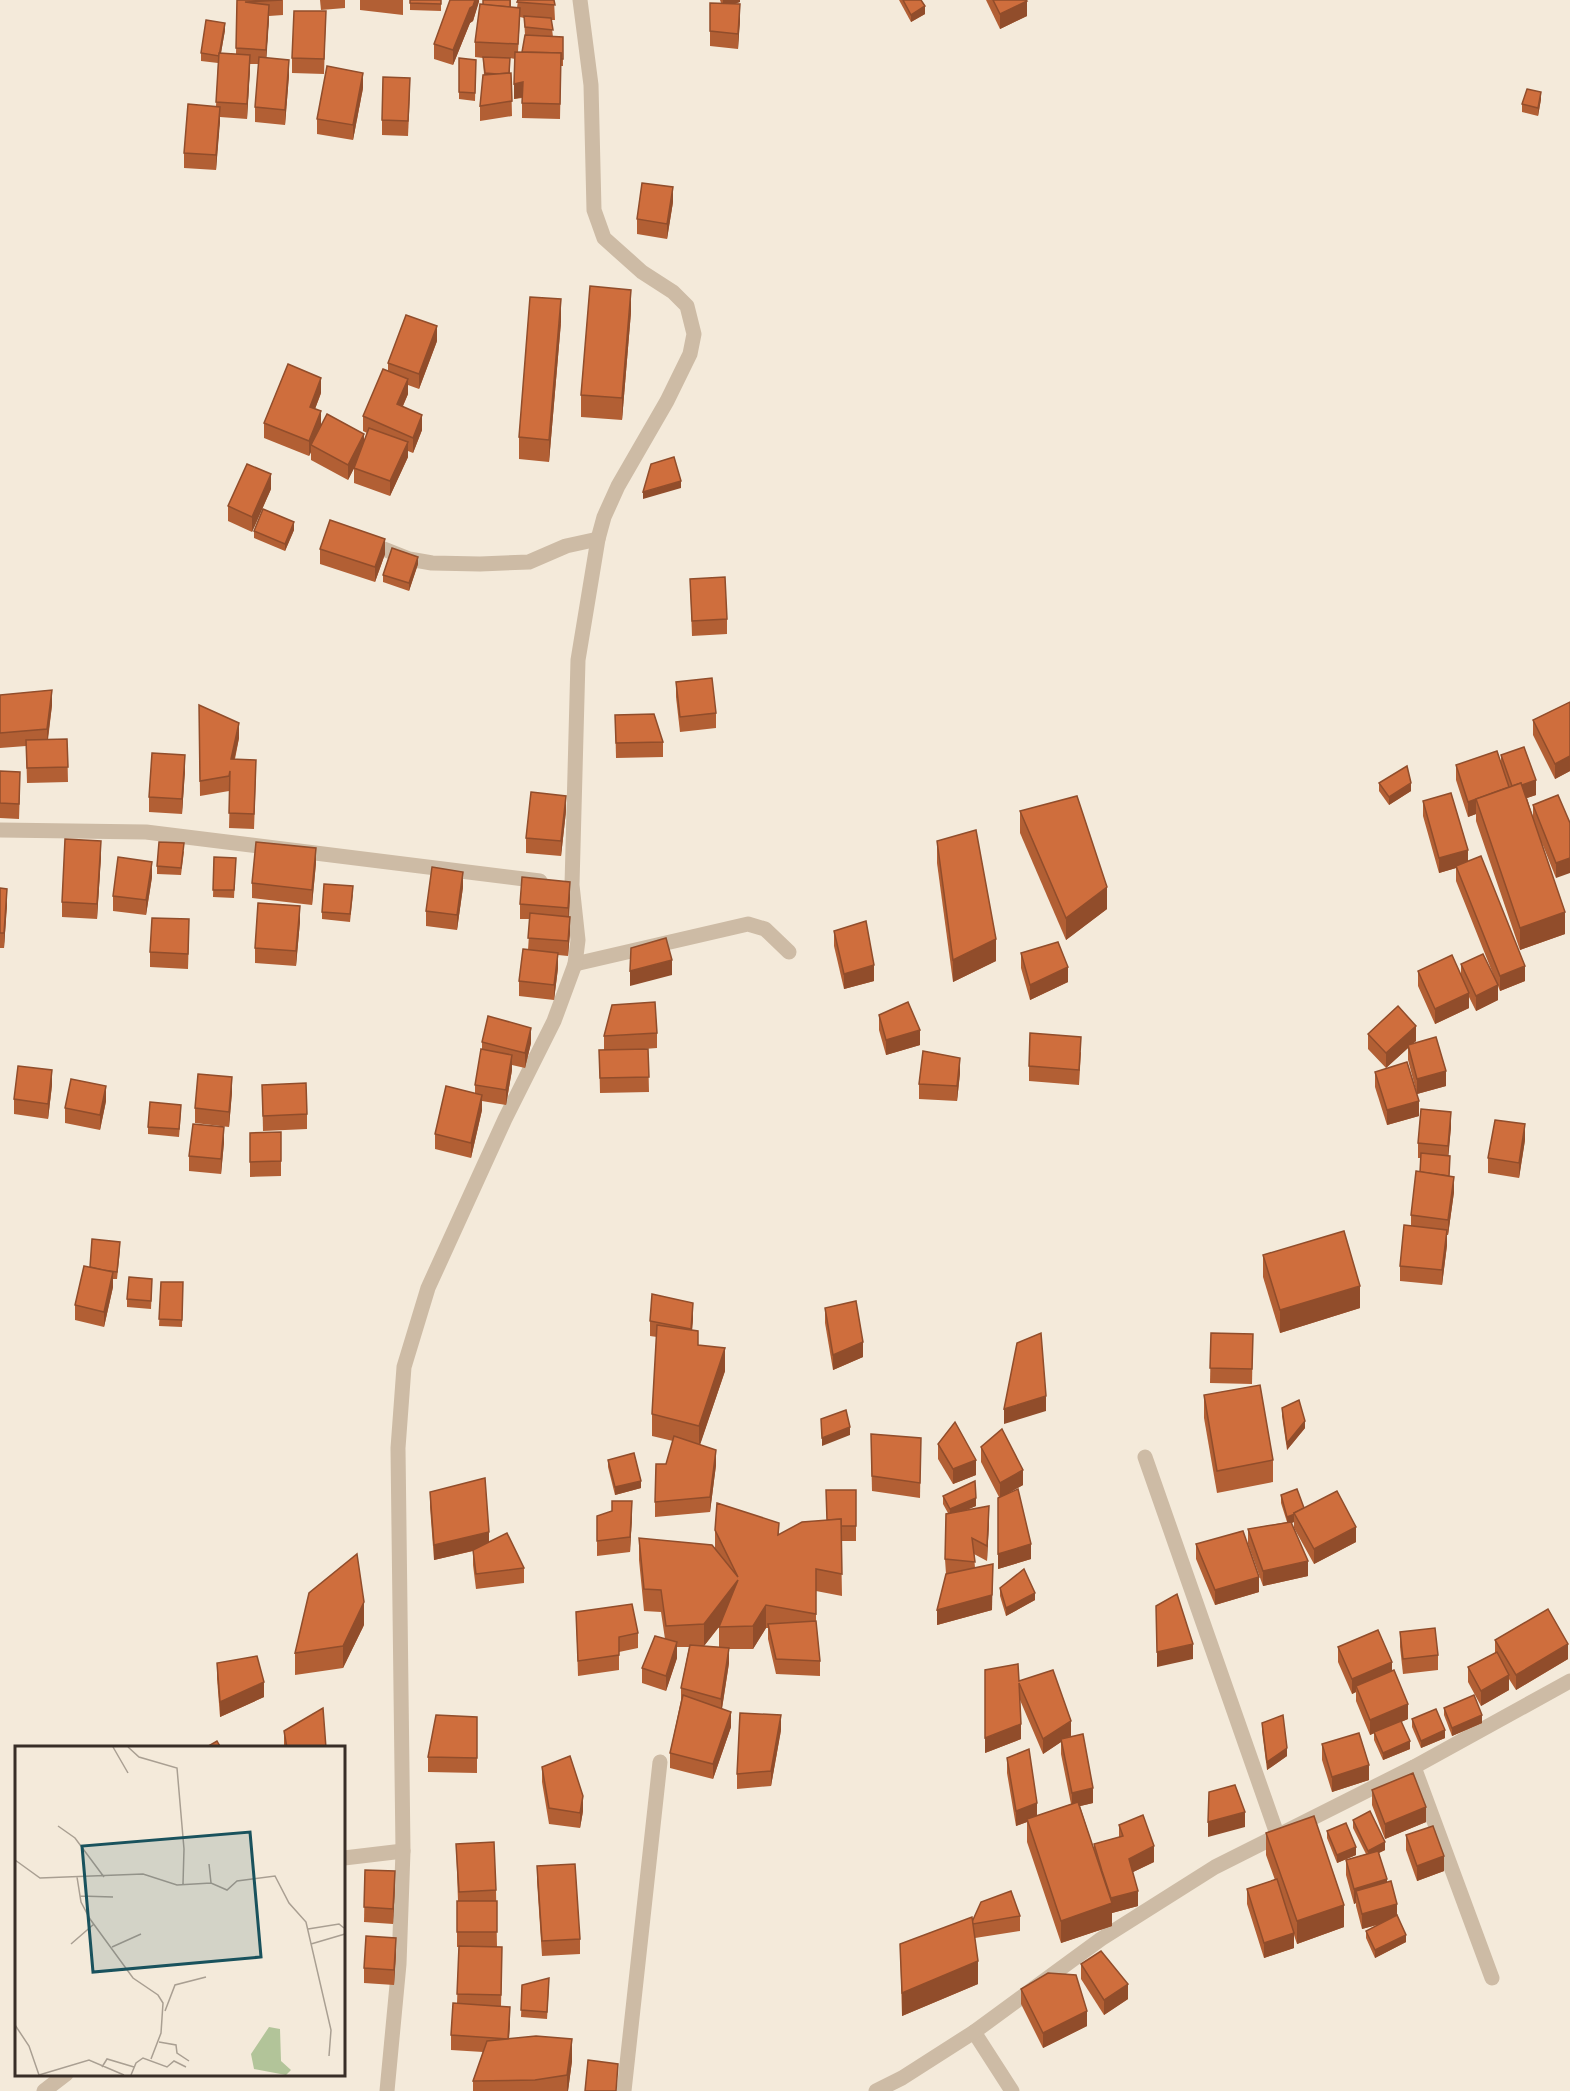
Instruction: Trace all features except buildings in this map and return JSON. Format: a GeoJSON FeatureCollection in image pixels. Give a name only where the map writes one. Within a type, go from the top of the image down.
{"type":"FeatureCollection","features":[{"type":"Feature","properties":{"kind":"street"},"geometry":{"type":"LineString","coordinates":[[387,2091],[399,1964],[403,1851],[398,1448],[404,1367],[428,1288],[505,1119],[554,1021],[576,963],[579,940],[561,884],[578,660],[598,539],[604,517],[618,486],[667,401],[690,354],[694,334],[687,306],[673,292],[642,272],[604,238],[594,210],[591,85],[580,0]]}},
{"type":"Feature","properties":{"kind":"street"},"geometry":{"type":"LineString","coordinates":[[352,537],[409,559],[456,564],[529,562],[566,546],[598,539]]}},
{"type":"Feature","properties":{"kind":"street"},"geometry":{"type":"LineString","coordinates":[[0,831],[146,832],[561,884]]}},
{"type":"Feature","properties":{"kind":"street"},"geometry":{"type":"LineString","coordinates":[[576,963],[748,924],[765,929],[789,952]]}},
{"type":"Feature","properties":{"kind":"street"},"geometry":{"type":"LineString","coordinates":[[1145,1457],[1277,1834]]}},
{"type":"Feature","properties":{"kind":"street"},"geometry":{"type":"LineString","coordinates":[[876,2091],[974,2032],[1101,1939],[1215,1867],[1414,1767],[1570,1681]]}},
{"type":"Feature","properties":{"kind":"street"},"geometry":{"type":"LineString","coordinates":[[624,2091],[660,1762]]}},
{"type":"Feature","properties":{"kind":"street"},"geometry":{"type":"LineString","coordinates":[[1414,1767],[1492,1978]]}},
{"type":"Feature","properties":{"kind":"street"},"geometry":{"type":"LineString","coordinates":[[345,1858],[403,1851]]}},
{"type":"Feature","properties":{"kind":"street"},"geometry":{"type":"LineString","coordinates":[[974,2032],[1012,2091]]}},
{"type":"Feature","properties":{"kind":"street"},"geometry":{"type":"LineString","coordinates":[[44,2091],[63,2076]]}}]}
